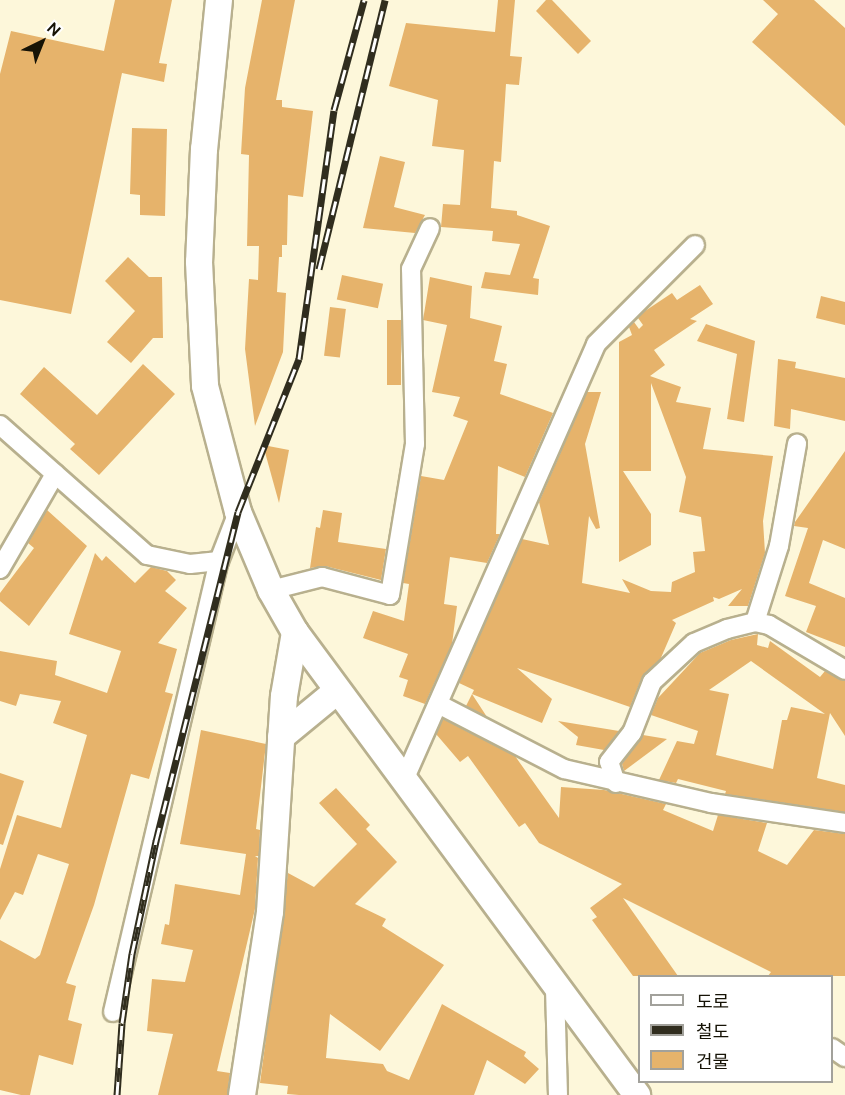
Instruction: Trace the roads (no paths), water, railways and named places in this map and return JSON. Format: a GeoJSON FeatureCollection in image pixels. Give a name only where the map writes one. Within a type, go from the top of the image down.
{"type":"FeatureCollection","features":[{"type":"Feature","properties":{"kind":"main road"},"geometry":{"type":"LineString","coordinates":[[219,0],[204,149],[199,262],[205,386],[238,512],[271,590],[295,632],[555,988],[637,1095]]}},
{"type":"Feature","properties":{"kind":"main road"},"geometry":{"type":"LineString","coordinates":[[242,1095],[270,912],[281,737],[295,632]]}},
{"type":"Feature","properties":{"kind":"main road"},"geometry":{"type":"LineString","coordinates":[[281,737],[337,692]]}},
{"type":"Feature","properties":{"kind":"street"},"geometry":{"type":"LineString","coordinates":[[271,590],[322,577],[390,595],[415,444],[411,269],[430,228]]}},
{"type":"Feature","properties":{"kind":"street"},"geometry":{"type":"LineString","coordinates":[[404,780],[596,344],[696,245]]}},
{"type":"Feature","properties":{"kind":"street"},"geometry":{"type":"LineString","coordinates":[[0,425],[147,555],[190,564],[219,561]]}},
{"type":"Feature","properties":{"kind":"street"},"geometry":{"type":"LineString","coordinates":[[755,622],[778,546],[797,444]]}},
{"type":"Feature","properties":{"kind":"street"},"geometry":{"type":"LineString","coordinates":[[0,569],[55,474]]}},
{"type":"Feature","properties":{"kind":"street"},"geometry":{"type":"LineString","coordinates":[[112,1012],[219,561],[238,512]]}},
{"type":"Feature","properties":{"kind":"street"},"geometry":{"type":"LineString","coordinates":[[616,783],[609,762],[632,733],[652,682],[694,643],[727,629],[755,622],[769,625],[845,670]]}},
{"type":"Feature","properties":{"kind":"street"},"geometry":{"type":"LineString","coordinates":[[438,704],[564,769],[616,783],[711,803],[845,823]]}},
{"type":"Feature","properties":{"kind":"street"},"geometry":{"type":"LineString","coordinates":[[555,988],[558,1095]]}},
{"type":"Feature","properties":{"kind":"railway"},"geometry":{"type":"LineString","coordinates":[[117,1095],[122,1023],[132,954],[156,841],[238,512],[299,359],[334,110],[364,0]]}},
{"type":"Feature","properties":{"kind":"railway"},"geometry":{"type":"LineString","coordinates":[[319,269],[385,0]]}}]}
